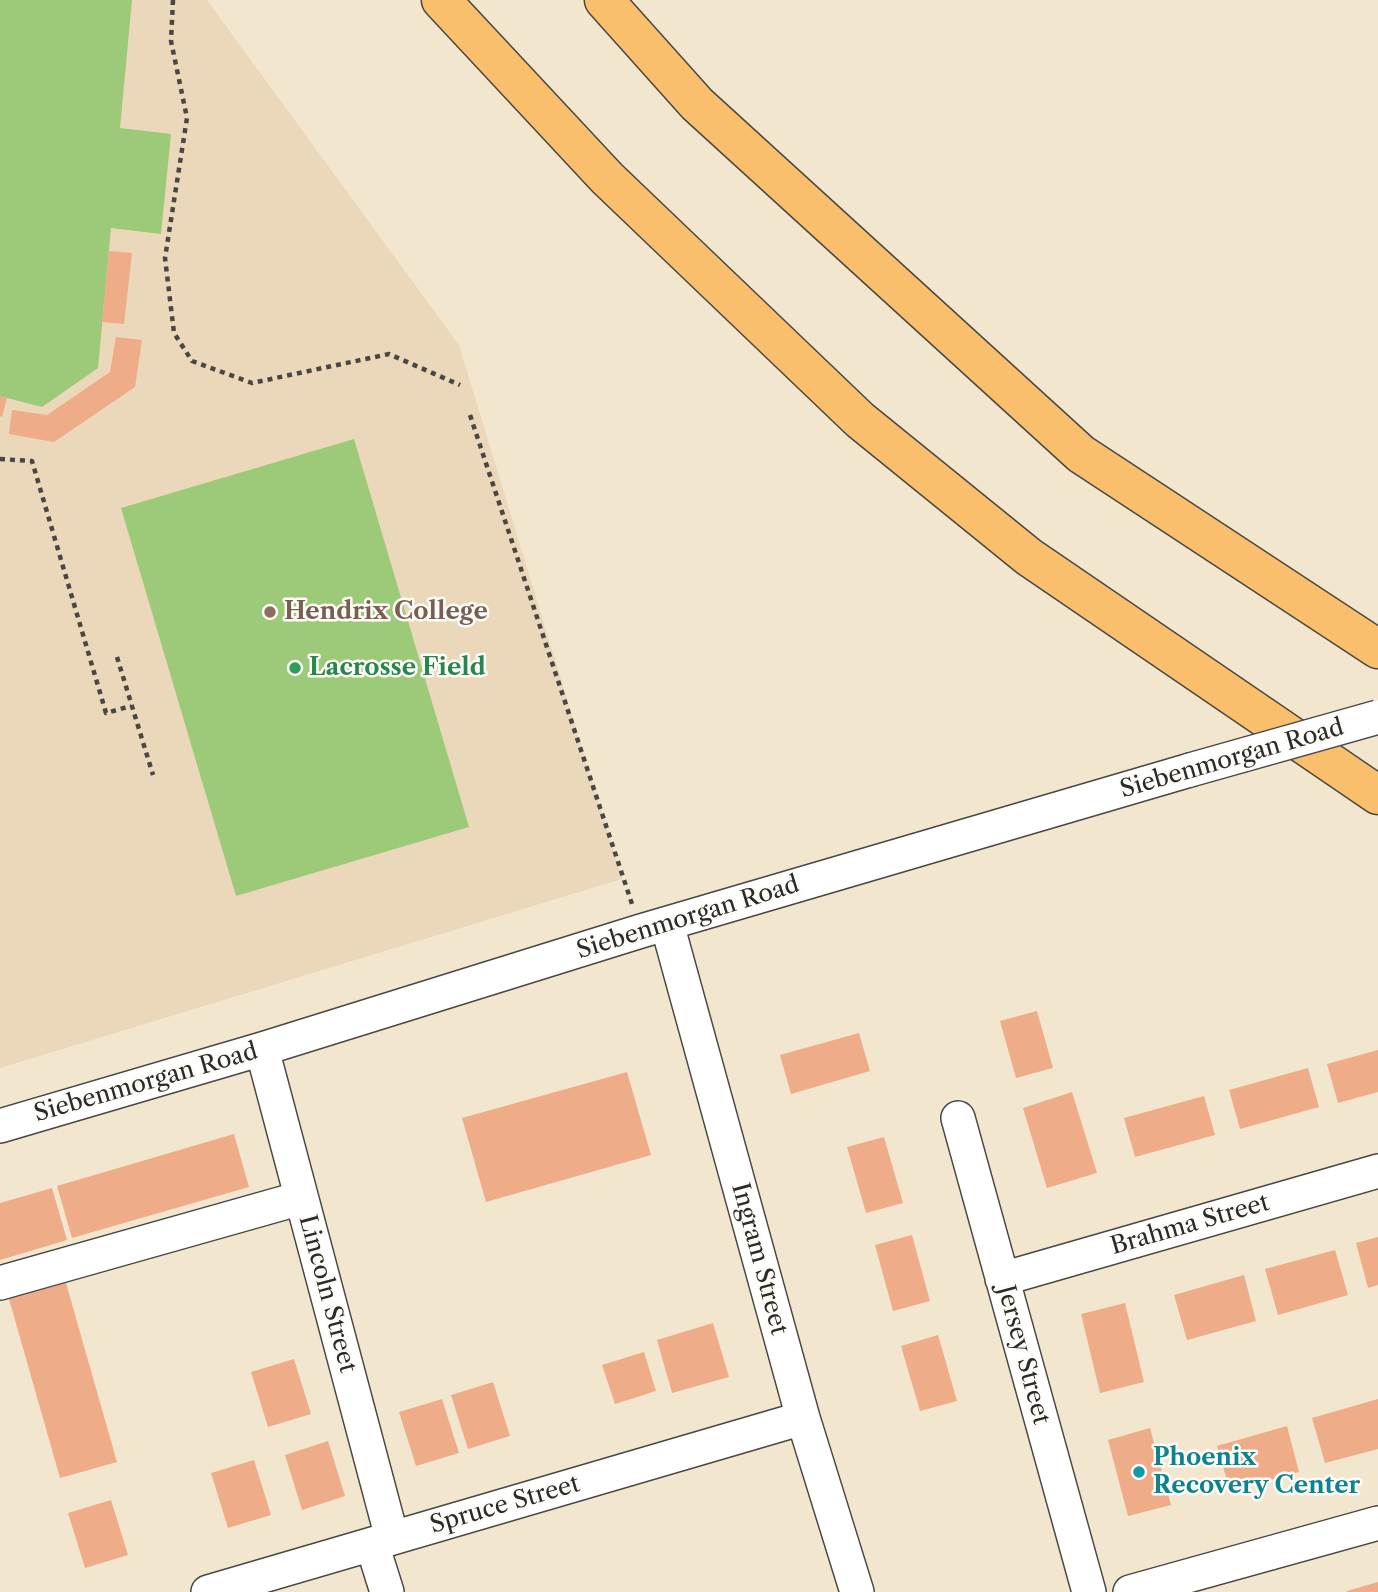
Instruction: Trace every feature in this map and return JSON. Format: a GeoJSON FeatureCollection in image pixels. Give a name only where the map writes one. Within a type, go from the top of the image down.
{"type":"FeatureCollection","features":[{"type":"Feature","properties":{"kind":"highway"},"geometry":{"type":"LineString","coordinates":[[441,0],[607,178],[860,420],[1029,557],[1378,795]]}},
{"type":"Feature","properties":{"kind":"highway"},"geometry":{"type":"LineString","coordinates":[[604,0],[697,104],[1082,454],[1378,649]]}},
{"type":"Feature","properties":{"kind":"street","name":"Siebenmorgan Road"},"geometry":{"type":"LineString","coordinates":[[0,1126],[262,1049],[654,928],[1378,717]]}},
{"type":"Feature","properties":{"kind":"street","name":"Ingram Street"},"geometry":{"type":"LineString","coordinates":[[654,928],[856,1592]]}},
{"type":"Feature","properties":{"kind":"street","name":"Lincoln Street"},"geometry":{"type":"LineString","coordinates":[[262,1049],[301,1198],[382,1541],[387,1592]]}},
{"type":"Feature","properties":{"kind":"street","name":"Jersey Street"},"geometry":{"type":"LineString","coordinates":[[958,1118],[1088,1592]]}},
{"type":"Feature","properties":{"kind":"street","name":"Brahma Street"},"geometry":{"type":"LineString","coordinates":[[1002,1279],[1378,1171]]}},
{"type":"Feature","properties":{"kind":"street"},"geometry":{"type":"LineString","coordinates":[[0,1283],[301,1198]]}},
{"type":"Feature","properties":{"kind":"street","name":"Spruce Street"},"geometry":{"type":"LineString","coordinates":[[208,1592],[803,1418]]}},
{"type":"Feature","properties":{"kind":"street"},"geometry":{"type":"LineString","coordinates":[[1130,1592],[1378,1522]]}},
{"type":"Feature","properties":{"kind":"path"},"geometry":{"type":"LineString","coordinates":[[173,0],[171,41],[187,118],[166,258],[174,333],[192,361],[252,383],[389,354],[460,385]]}},
{"type":"Feature","properties":{"kind":"path"},"geometry":{"type":"LineString","coordinates":[[470,415],[654,928]]}},
{"type":"Feature","properties":{"kind":"path"},"geometry":{"type":"LineString","coordinates":[[0,459],[32,461],[106,713],[131,706]]}},
{"type":"Feature","properties":{"kind":"path"},"geometry":{"type":"LineString","coordinates":[[117,657],[153,775]]}},
{"type":"Feature","properties":{"kind":"shaded area","name":"Hendrix College"},"geometry":{"type":"Polygon","coordinates":[[[0,0],[207,0],[459,345],[622,879],[0,1068],[0,0]]]}},
{"type":"Feature","properties":{"kind":"green space"},"geometry":{"type":"Polygon","coordinates":[[[0,0],[132,0],[120,128],[171,134],[161,234],[111,228],[98,368],[42,407],[0,396],[0,0]]]}},
{"type":"Feature","properties":{"kind":"green space","name":"Lacrosse Field"},"geometry":{"type":"Polygon","coordinates":[[[354,439],[469,827],[236,896],[121,508],[354,439]]]}},
{"type":"Feature","properties":{"kind":"building"},"geometry":{"type":"Polygon","coordinates":[[[109,251],[132,253],[124,324],[102,322],[109,251]]]}},
{"type":"Feature","properties":{"kind":"building"},"geometry":{"type":"Polygon","coordinates":[[[116,337],[142,340],[135,387],[54,442],[9,434],[12,410],[47,415],[110,372],[116,337]]]}},
{"type":"Feature","properties":{"kind":"building"},"geometry":{"type":"Polygon","coordinates":[[[0,396],[7,398],[2,417],[0,416],[0,396]]]}},
{"type":"Feature","properties":{"kind":"building"},"geometry":{"type":"Polygon","coordinates":[[[1037,1011],[1053,1068],[1016,1078],[1000,1021],[1037,1011]]]}},
{"type":"Feature","properties":{"kind":"building"},"geometry":{"type":"Polygon","coordinates":[[[859,1033],[870,1071],[791,1094],[780,1055],[859,1033]]]}},
{"type":"Feature","properties":{"kind":"building"},"geometry":{"type":"Polygon","coordinates":[[[1378,1050],[1378,1092],[1338,1103],[1327,1064],[1378,1050]]]}},
{"type":"Feature","properties":{"kind":"building"},"geometry":{"type":"Polygon","coordinates":[[[1308,1068],[1319,1107],[1240,1129],[1229,1090],[1308,1068]]]}},
{"type":"Feature","properties":{"kind":"building"},"geometry":{"type":"Polygon","coordinates":[[[627,1072],[651,1155],[486,1202],[462,1118],[627,1072]]]}},
{"type":"Feature","properties":{"kind":"building"},"geometry":{"type":"Polygon","coordinates":[[[1072,1092],[1097,1173],[1047,1188],[1023,1108],[1072,1092]]]}},
{"type":"Feature","properties":{"kind":"building"},"geometry":{"type":"Polygon","coordinates":[[[1204,1096],[1215,1135],[1135,1157],[1124,1118],[1204,1096]]]}},
{"type":"Feature","properties":{"kind":"building"},"geometry":{"type":"Polygon","coordinates":[[[234,1134],[249,1187],[72,1238],[57,1186],[234,1134]]]}},
{"type":"Feature","properties":{"kind":"building"},"geometry":{"type":"Polygon","coordinates":[[[884,1137],[903,1203],[866,1213],[847,1147],[884,1137]]]}},
{"type":"Feature","properties":{"kind":"building"},"geometry":{"type":"Polygon","coordinates":[[[52,1188],[67,1240],[0,1260],[0,1203],[52,1188]]]}},
{"type":"Feature","properties":{"kind":"building"},"geometry":{"type":"Polygon","coordinates":[[[912,1235],[930,1301],[893,1311],[875,1245],[912,1235]]]}},
{"type":"Feature","properties":{"kind":"building"},"geometry":{"type":"Polygon","coordinates":[[[1378,1237],[1378,1285],[1368,1288],[1356,1243],[1378,1237]]]}},
{"type":"Feature","properties":{"kind":"building"},"geometry":{"type":"Polygon","coordinates":[[[1335,1250],[1348,1295],[1278,1315],[1265,1269],[1335,1250]]]}},
{"type":"Feature","properties":{"kind":"building"},"geometry":{"type":"Polygon","coordinates":[[[1244,1275],[1256,1321],[1187,1340],[1174,1295],[1244,1275]]]}},
{"type":"Feature","properties":{"kind":"building"},"geometry":{"type":"Polygon","coordinates":[[[66,1283],[117,1462],[60,1478],[9,1299],[66,1283]]]}},
{"type":"Feature","properties":{"kind":"building"},"geometry":{"type":"Polygon","coordinates":[[[1125,1303],[1144,1382],[1100,1393],[1081,1314],[1125,1303]]]}},
{"type":"Feature","properties":{"kind":"building"},"geometry":{"type":"Polygon","coordinates":[[[713,1323],[729,1377],[672,1393],[657,1340],[713,1323]]]}},
{"type":"Feature","properties":{"kind":"building"},"geometry":{"type":"Polygon","coordinates":[[[938,1335],[957,1401],[920,1411],[901,1346],[938,1335]]]}},
{"type":"Feature","properties":{"kind":"building"},"geometry":{"type":"Polygon","coordinates":[[[644,1352],[656,1391],[615,1404],[602,1365],[644,1352]]]}},
{"type":"Feature","properties":{"kind":"building"},"geometry":{"type":"Polygon","coordinates":[[[294,1359],[311,1414],[268,1427],[251,1372],[294,1359]]]}},
{"type":"Feature","properties":{"kind":"building"},"geometry":{"type":"Polygon","coordinates":[[[493,1382],[510,1436],[468,1449],[451,1395],[493,1382]]]}},
{"type":"Feature","properties":{"kind":"building"},"geometry":{"type":"Polygon","coordinates":[[[442,1399],[459,1453],[416,1466],[399,1412],[442,1399]]]}},
{"type":"Feature","properties":{"kind":"building"},"geometry":{"type":"Polygon","coordinates":[[[1378,1399],[1378,1449],[1325,1463],[1312,1418],[1378,1399]]]}},
{"type":"Feature","properties":{"kind":"building"},"geometry":{"type":"Polygon","coordinates":[[[1287,1426],[1299,1472],[1230,1491],[1217,1446],[1287,1426]]]}},
{"type":"Feature","properties":{"kind":"building","name":"Phoenix Recovery Center"},"geometry":{"type":"Polygon","coordinates":[[[1150,1428],[1171,1505],[1128,1516],[1108,1440],[1150,1428]]]}},
{"type":"Feature","properties":{"kind":"building"},"geometry":{"type":"Polygon","coordinates":[[[328,1441],[345,1496],[302,1510],[285,1455],[328,1441]]]}},
{"type":"Feature","properties":{"kind":"building"},"geometry":{"type":"Polygon","coordinates":[[[254,1460],[271,1515],[228,1528],[211,1473],[254,1460]]]}},
{"type":"Feature","properties":{"kind":"building"},"geometry":{"type":"Polygon","coordinates":[[[111,1500],[128,1555],[85,1568],[68,1513],[111,1500]]]}},
{"type":"Feature","properties":{"kind":"building"},"geometry":{"type":"Polygon","coordinates":[[[1378,1582],[1378,1592],[1347,1592],[1347,1591],[1378,1582]]]}},
{"type":"Feature","properties":{"kind":"place","name":"Hendrix College"},"geometry":{"type":"Point","coordinates":[270,612]}},
{"type":"Feature","properties":{"kind":"place","name":"Lacrosse Field"},"geometry":{"type":"Point","coordinates":[295,668]}},
{"type":"Feature","properties":{"kind":"place","name":"Phoenix Recovery Center"},"geometry":{"type":"Point","coordinates":[1139,1472]}}]}
